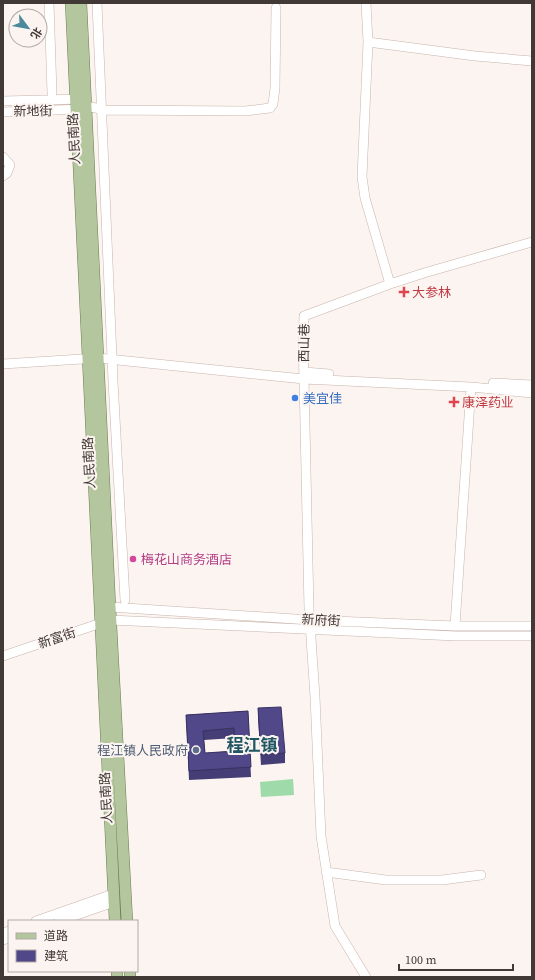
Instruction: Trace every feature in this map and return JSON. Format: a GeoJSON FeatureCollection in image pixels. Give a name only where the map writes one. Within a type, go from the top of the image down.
{"type":"FeatureCollection","features":[{"type":"Feature","properties":{"kind":"main road","name":"人民南路"},"geometry":{"type":"LineString","coordinates":[[71,3],[82,105]]}},
{"type":"Feature","properties":{"kind":"main road","name":"人民南路"},"geometry":{"type":"LineString","coordinates":[[81,3],[82,105],[105,622],[115,920]]}},
{"type":"Feature","properties":{"kind":"main road","name":"人民南路"},"geometry":{"type":"LineString","coordinates":[[93,358],[110,607],[105,622],[127,920]]}},
{"type":"Feature","properties":{"kind":"street"},"geometry":{"type":"LineString","coordinates":[[49,3],[52,93]]}},
{"type":"Feature","properties":{"kind":"street"},"geometry":{"type":"LineString","coordinates":[[96,3],[113,381],[125,600]]}},
{"type":"Feature","properties":{"kind":"street"},"geometry":{"type":"LineString","coordinates":[[366,3],[368,42],[362,177],[366,198],[390,284]]}},
{"type":"Feature","properties":{"kind":"street"},"geometry":{"type":"LineString","coordinates":[[82,105],[105,110],[245,111],[270,108],[273,104],[275,88],[276,8]]}},
{"type":"Feature","properties":{"kind":"street"},"geometry":{"type":"LineString","coordinates":[[368,42],[475,56],[532,61]]}},
{"type":"Feature","properties":{"kind":"street","name":"新地街"},"geometry":{"type":"LineString","coordinates":[[3,102],[82,105]]}},
{"type":"Feature","properties":{"kind":"street","name":"新地街"},"geometry":{"type":"LineString","coordinates":[[3,112],[82,105]]}},
{"type":"Feature","properties":{"kind":"street"},"geometry":{"type":"LineString","coordinates":[[3,157],[10,165],[7,173],[3,176]]}},
{"type":"Feature","properties":{"kind":"street","name":"西山巷"},"geometry":{"type":"LineString","coordinates":[[3,364],[93,358],[304,375],[302,340],[304,316],[390,284],[532,242]]}},
{"type":"Feature","properties":{"kind":"street"},"geometry":{"type":"LineString","coordinates":[[304,375],[532,385]]}},
{"type":"Feature","properties":{"kind":"street"},"geometry":{"type":"LineString","coordinates":[[304,375],[532,393]]}},
{"type":"Feature","properties":{"kind":"street"},"geometry":{"type":"LineString","coordinates":[[304,375],[309,609],[321,836],[335,926],[366,977]]}},
{"type":"Feature","properties":{"kind":"street"},"geometry":{"type":"LineString","coordinates":[[455,626],[471,387]]}},
{"type":"Feature","properties":{"kind":"street","name":"新府街"},"geometry":{"type":"LineString","coordinates":[[110,607],[310,620],[455,626],[532,626]]}},
{"type":"Feature","properties":{"kind":"street","name":"新府街"},"geometry":{"type":"LineString","coordinates":[[105,622],[456,636],[532,636]]}},
{"type":"Feature","properties":{"kind":"street","name":"新富街"},"geometry":{"type":"LineString","coordinates":[[3,656],[105,622]]}},
{"type":"Feature","properties":{"kind":"street"},"geometry":{"type":"LineString","coordinates":[[326,872],[386,880],[442,880],[481,875]]}},
{"type":"Feature","properties":{"kind":"street"},"geometry":{"type":"LineString","coordinates":[[39,920],[114,898]]}},
{"type":"Feature","properties":{"kind":"street"},"geometry":{"type":"LineString","coordinates":[[61,920],[114,898]]}},
{"type":"Feature","properties":{"kind":"green space"},"geometry":{"type":"Polygon","coordinates":[[[293,779],[294,795],[261,797],[260,782],[293,779]]]}},
{"type":"Feature","properties":{"kind":"building"},"geometry":{"type":"Polygon","coordinates":[[[281,707],[285,753],[261,755],[258,708],[281,707]]]}},
{"type":"Feature","properties":{"kind":"building","name":"程江镇人民政府"},"geometry":{"type":"Polygon","coordinates":[[[248,711],[251,767],[189,771],[186,715],[248,711]],[[234,728],[203,731],[205,753],[235,751],[234,728]]]}},
{"type":"Feature","properties":{"kind":"place","name":"大参林"},"geometry":{"type":"Point","coordinates":[404,292]}},
{"type":"Feature","properties":{"kind":"place","name":"美宜佳"},"geometry":{"type":"Point","coordinates":[295,398]}},
{"type":"Feature","properties":{"kind":"place","name":"康泽药业"},"geometry":{"type":"Point","coordinates":[454,402]}},
{"type":"Feature","properties":{"kind":"place","name":"梅花山商务酒店"},"geometry":{"type":"Point","coordinates":[133,559]}},
{"type":"Feature","properties":{"kind":"place","name":"程江镇人民政府"},"geometry":{"type":"Point","coordinates":[196,750]}},
{"type":"Feature","properties":{"kind":"district","name":"程江镇"},"geometry":{"type":"Point","coordinates":[252,745]}}]}
